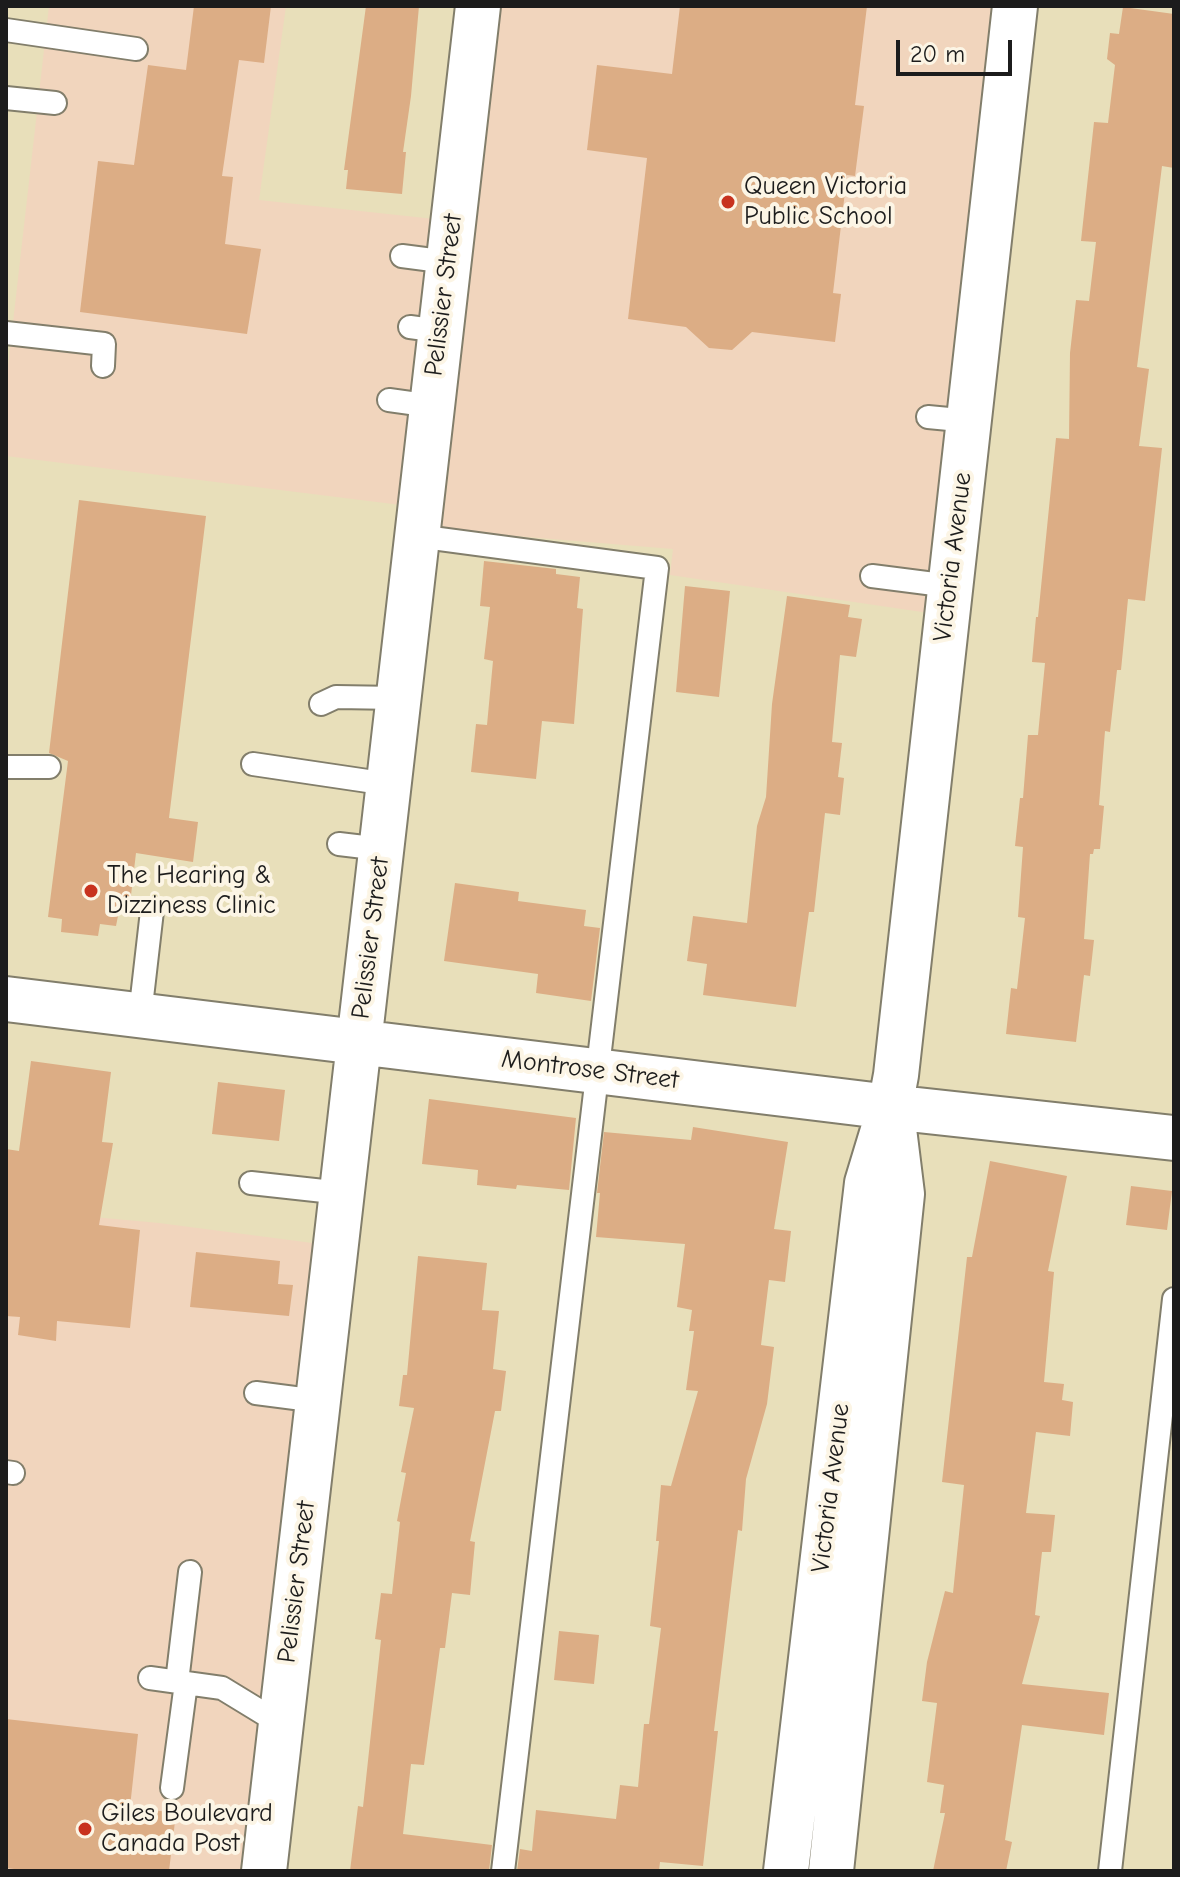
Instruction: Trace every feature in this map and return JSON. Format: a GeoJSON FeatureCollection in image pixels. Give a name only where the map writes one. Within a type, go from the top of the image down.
{"type":"FeatureCollection","features":[{"type":"Feature","properties":{"kind":"street","name":"Pelissier Street"},"geometry":{"type":"LineString","coordinates":[[264,1871],[359,1042],[360,846],[388,784],[432,406],[425,329],[448,262],[478,6]]}},
{"type":"Feature","properties":{"kind":"street","name":"Victoria Avenue"},"geometry":{"type":"LineString","coordinates":[[786,1871],[867,1183],[890,1107],[950,586],[949,419],[1015,6]]}},
{"type":"Feature","properties":{"kind":"street","name":"Montrose Street"},"geometry":{"type":"LineString","coordinates":[[6,999],[890,1107],[1174,1138]]}},
{"type":"Feature","properties":{"kind":"street","name":"Victoria Avenue"},"geometry":{"type":"LineString","coordinates":[[831,1871],[902,1194],[890,1107]]}},
{"type":"Feature","properties":{"kind":"lane"},"geometry":{"type":"LineString","coordinates":[[6,30],[136,49]]}},
{"type":"Feature","properties":{"kind":"lane"},"geometry":{"type":"LineString","coordinates":[[6,98],[55,103]]}},
{"type":"Feature","properties":{"kind":"lane"},"geometry":{"type":"LineString","coordinates":[[402,256],[448,262]]}},
{"type":"Feature","properties":{"kind":"lane"},"geometry":{"type":"LineString","coordinates":[[6,333],[104,344],[103,366]]}},
{"type":"Feature","properties":{"kind":"lane"},"geometry":{"type":"LineString","coordinates":[[389,400],[432,406]]}},
{"type":"Feature","properties":{"kind":"lane"},"geometry":{"type":"LineString","coordinates":[[417,536],[657,568],[503,1871]]}},
{"type":"Feature","properties":{"kind":"lane"},"geometry":{"type":"LineString","coordinates":[[872,576],[950,586]]}},
{"type":"Feature","properties":{"kind":"lane"},"geometry":{"type":"LineString","coordinates":[[321,704],[336,697],[398,698]]}},
{"type":"Feature","properties":{"kind":"lane"},"geometry":{"type":"LineString","coordinates":[[253,764],[388,784]]}},
{"type":"Feature","properties":{"kind":"lane"},"geometry":{"type":"LineString","coordinates":[[6,767],[49,767]]}},
{"type":"Feature","properties":{"kind":"lane"},"geometry":{"type":"LineString","coordinates":[[140,1015],[152,911]]}},
{"type":"Feature","properties":{"kind":"lane"},"geometry":{"type":"LineString","coordinates":[[251,1183],[342,1193]]}},
{"type":"Feature","properties":{"kind":"lane"},"geometry":{"type":"LineString","coordinates":[[1110,1871],[1174,1299]]}},
{"type":"Feature","properties":{"kind":"lane"},"geometry":{"type":"LineString","coordinates":[[256,1393],[318,1401]]}},
{"type":"Feature","properties":{"kind":"lane"},"geometry":{"type":"LineString","coordinates":[[172,1788],[190,1572]]}},
{"type":"Feature","properties":{"kind":"lane"},"geometry":{"type":"LineString","coordinates":[[150,1678],[222,1688],[281,1724]]}},
{"type":"Feature","properties":{"kind":"shaded area"},"geometry":{"type":"Polygon","coordinates":[[[49,6],[286,6],[259,200],[434,219],[401,505],[6,456],[6,384],[49,6]]]}},
{"type":"Feature","properties":{"kind":"shaded area","name":"Queen Victoria Public School"},"geometry":{"type":"Polygon","coordinates":[[[500,6],[1001,6],[929,613],[670,575],[673,549],[442,530],[500,6]]]}},
{"type":"Feature","properties":{"kind":"shaded area"},"geometry":{"type":"Polygon","coordinates":[[[6,1209],[159,1223],[320,1244],[248,1871],[6,1871],[6,1209]]]}},
{"type":"Feature","properties":{"kind":"building"},"geometry":{"type":"Polygon","coordinates":[[[194,6],[271,6],[264,63],[239,60],[222,176],[233,177],[225,244],[261,249],[247,334],[80,312],[98,161],[134,165],[148,65],[186,70],[194,6]]]}},
{"type":"Feature","properties":{"kind":"building"},"geometry":{"type":"Polygon","coordinates":[[[366,6],[419,6],[403,152],[406,152],[402,194],[346,189],[348,170],[344,170],[366,6]]]}},
{"type":"Feature","properties":{"kind":"building"},"geometry":{"type":"Polygon","coordinates":[[[680,6],[867,6],[855,105],[864,106],[855,176],[847,175],[833,293],[841,294],[835,342],[752,332],[732,350],[709,348],[686,327],[628,319],[647,158],[587,150],[597,65],[672,74],[680,6]]]}},
{"type":"Feature","properties":{"kind":"building"},"geometry":{"type":"Polygon","coordinates":[[[1123,7],[1174,14],[1174,168],[1162,166],[1137,367],[1149,369],[1139,446],[1162,448],[1145,601],[1128,599],[1121,670],[1117,670],[1110,732],[1105,731],[1099,805],[1104,806],[1100,849],[1094,849],[1090,854],[1084,939],[1094,940],[1090,976],[1084,975],[1076,1042],[1006,1034],[1011,988],[1017,989],[1025,918],[1018,917],[1023,847],[1015,846],[1028,735],[1038,735],[1045,663],[1032,662],[1056,438],[1069,439],[1070,353],[1076,300],[1089,301],[1096,242],[1081,241],[1094,122],[1108,123],[1115,65],[1107,59],[1110,33],[1119,34],[1123,7]]]}},
{"type":"Feature","properties":{"kind":"building"},"geometry":{"type":"Polygon","coordinates":[[[79,500],[206,516],[169,818],[198,822],[193,862],[136,853],[129,912],[119,911],[116,926],[100,924],[98,936],[61,932],[62,919],[48,917],[68,761],[49,753],[79,500]]]}},
{"type":"Feature","properties":{"kind":"building"},"geometry":{"type":"Polygon","coordinates":[[[484,561],[556,569],[556,574],[580,577],[577,608],[583,609],[574,724],[542,721],[536,779],[471,772],[476,724],[487,725],[493,661],[484,659],[490,607],[480,606],[484,561]]]}},
{"type":"Feature","properties":{"kind":"building"},"geometry":{"type":"Polygon","coordinates":[[[685,586],[730,591],[719,697],[676,692],[685,586]]]}},
{"type":"Feature","properties":{"kind":"building"},"geometry":{"type":"Polygon","coordinates":[[[787,596],[850,605],[848,617],[862,619],[856,657],[840,655],[832,742],[842,743],[838,777],[844,778],[840,815],[825,813],[814,912],[809,912],[796,1007],[703,995],[707,964],[687,961],[693,916],[747,923],[757,826],[766,797],[772,704],[787,596]]]}},
{"type":"Feature","properties":{"kind":"building"},"geometry":{"type":"Polygon","coordinates":[[[455,883],[519,892],[518,901],[586,910],[584,926],[600,928],[591,1001],[536,993],[538,974],[444,961],[455,883]]]}},
{"type":"Feature","properties":{"kind":"building"},"geometry":{"type":"Polygon","coordinates":[[[31,1061],[111,1072],[102,1142],[113,1143],[99,1225],[140,1230],[130,1328],[57,1321],[56,1341],[18,1335],[20,1317],[6,1316],[6,1149],[19,1151],[31,1061]]]}},
{"type":"Feature","properties":{"kind":"building"},"geometry":{"type":"Polygon","coordinates":[[[218,1082],[285,1090],[279,1141],[212,1134],[218,1082]]]}},
{"type":"Feature","properties":{"kind":"building"},"geometry":{"type":"Polygon","coordinates":[[[429,1099],[576,1118],[569,1190],[477,1185],[478,1170],[422,1164],[429,1099]]]}},
{"type":"Feature","properties":{"kind":"building"},"geometry":{"type":"Polygon","coordinates":[[[693,1127],[788,1142],[774,1229],[791,1231],[785,1282],[769,1280],[761,1345],[774,1347],[767,1404],[746,1479],[742,1531],[738,1530],[714,1731],[718,1731],[703,1866],[660,1862],[659,1871],[517,1871],[520,1849],[532,1851],[536,1810],[616,1819],[620,1785],[638,1787],[644,1724],[649,1724],[661,1628],[650,1626],[661,1485],[671,1486],[698,1391],[686,1390],[694,1331],[689,1331],[692,1310],[677,1307],[685,1244],[596,1237],[600,1193],[597,1193],[604,1132],[691,1140],[693,1127]]]}},
{"type":"Feature","properties":{"kind":"building"},"geometry":{"type":"Polygon","coordinates":[[[990,1161],[1067,1176],[1048,1271],[1054,1272],[1044,1382],[1064,1384],[1062,1400],[1073,1402],[1070,1436],[1036,1432],[1026,1513],[1055,1515],[1051,1552],[1042,1552],[1035,1615],[1040,1616],[1022,1684],[1109,1693],[1104,1735],[1022,1725],[1005,1840],[1012,1842],[1006,1871],[933,1871],[945,1813],[940,1813],[944,1785],[927,1782],[937,1703],[922,1701],[927,1662],[945,1591],[953,1593],[964,1485],[942,1482],[967,1257],[972,1257],[990,1161]]]}},
{"type":"Feature","properties":{"kind":"building"},"geometry":{"type":"Polygon","coordinates":[[[1131,1186],[1172,1191],[1167,1230],[1126,1225],[1131,1186]]]}},
{"type":"Feature","properties":{"kind":"building"},"geometry":{"type":"Polygon","coordinates":[[[196,1252],[280,1261],[278,1284],[293,1285],[289,1316],[190,1307],[196,1252]]]}},
{"type":"Feature","properties":{"kind":"building"},"geometry":{"type":"Polygon","coordinates":[[[418,1256],[487,1263],[482,1310],[499,1311],[493,1369],[506,1371],[501,1411],[495,1411],[470,1541],[475,1542],[470,1595],[452,1593],[445,1648],[440,1648],[424,1765],[411,1764],[403,1834],[492,1845],[489,1871],[350,1871],[358,1806],[363,1807],[381,1640],[375,1639],[381,1593],[392,1594],[400,1522],[397,1521],[406,1473],[401,1472],[414,1408],[399,1406],[403,1375],[407,1375],[418,1256]]]}},
{"type":"Feature","properties":{"kind":"building"},"geometry":{"type":"Polygon","coordinates":[[[559,1631],[599,1635],[594,1684],[554,1680],[559,1631]]]}},
{"type":"Feature","properties":{"kind":"building"},"geometry":{"type":"Polygon","coordinates":[[[6,1719],[138,1734],[130,1807],[176,1813],[169,1871],[30,1871],[6,1868],[6,1719]]]}},
{"type":"Feature","properties":{"kind":"place","name":"Queen Victoria Public School"},"geometry":{"type":"Point","coordinates":[728,202]}},
{"type":"Feature","properties":{"kind":"place","name":"The Hearing & Dizziness Clinic"},"geometry":{"type":"Point","coordinates":[91,891]}},
{"type":"Feature","properties":{"kind":"place","name":"Giles Boulevard Canada Post"},"geometry":{"type":"Point","coordinates":[85,1829]}}]}
